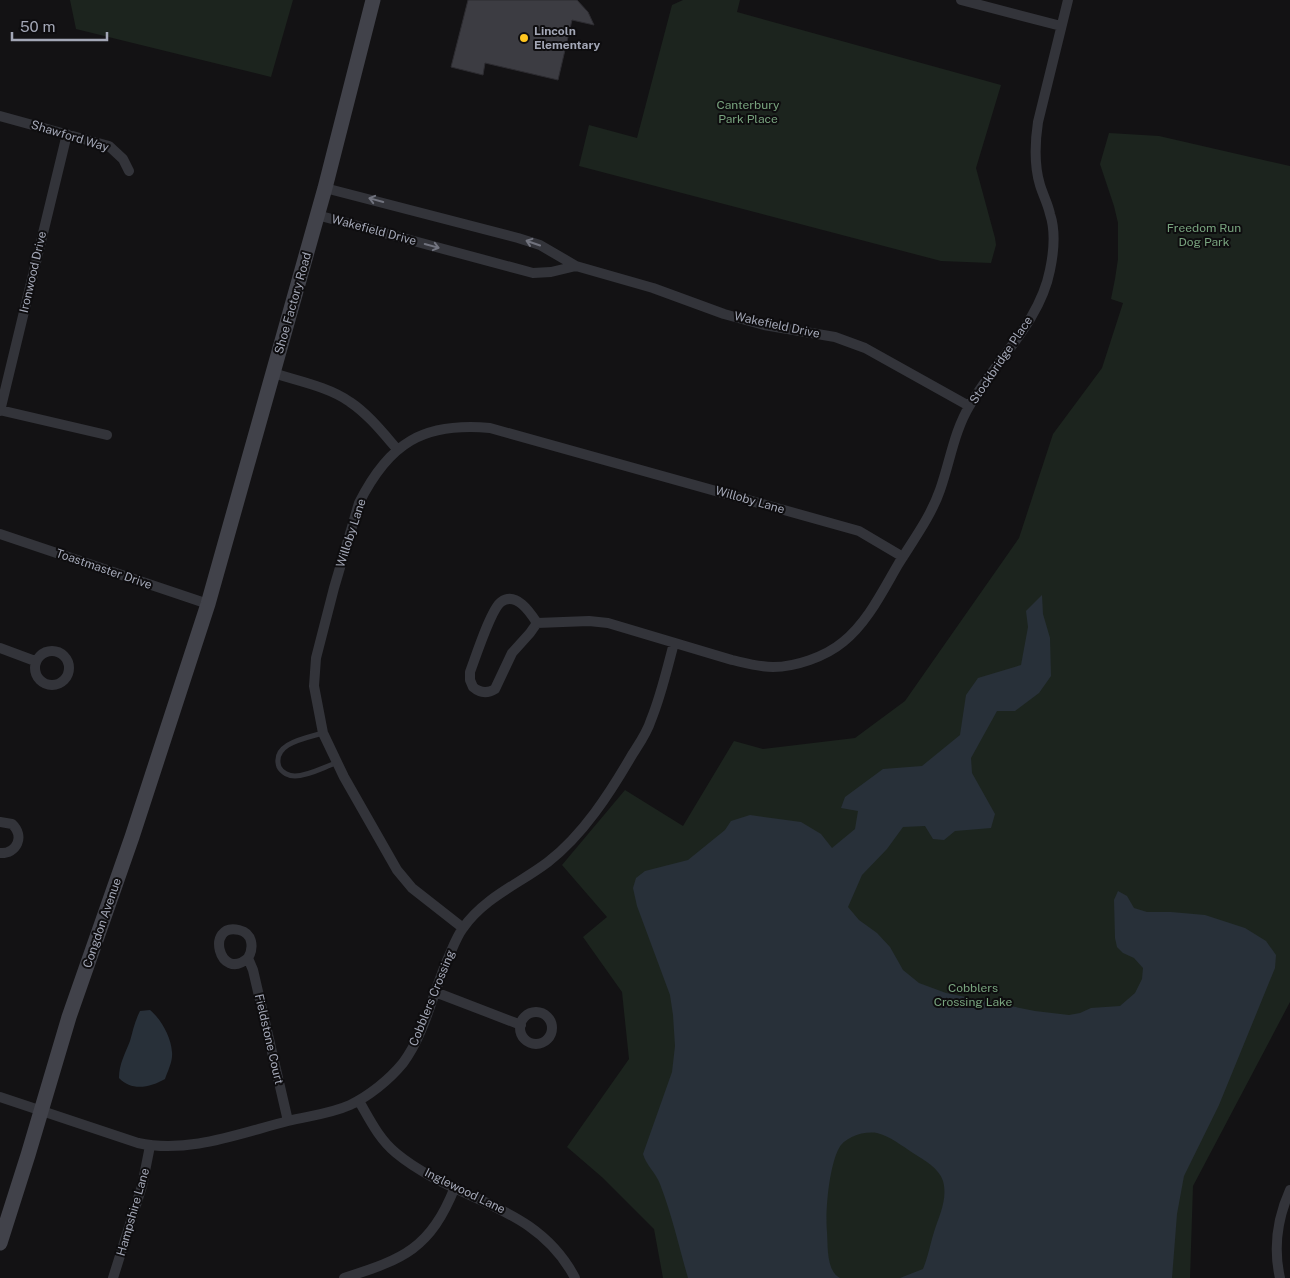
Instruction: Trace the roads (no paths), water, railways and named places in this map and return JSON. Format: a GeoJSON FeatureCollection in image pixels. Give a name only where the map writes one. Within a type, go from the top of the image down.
{"type":"FeatureCollection","features":[{"type":"Feature","properties":{"kind":"street","name":"Shoe Factory Road"},"geometry":{"type":"LineString","coordinates":[[208,604],[326,188],[373,0]]}},
{"type":"Feature","properties":{"kind":"street"},"geometry":{"type":"LineString","coordinates":[[961,0],[1061,26]]}},
{"type":"Feature","properties":{"kind":"street","name":"Stockbridge Place"},"geometry":{"type":"LineString","coordinates":[[537,623],[589,621],[608,623],[752,665],[774,667],[812,659],[842,643],[852,634],[870,611],[928,517],[940,492],[954,443],[969,406],[1029,320],[1050,272],[1054,251],[1053,224],[1038,178],[1036,135],[1068,0]]}},
{"type":"Feature","properties":{"kind":"street","name":"Shawford Way"},"geometry":{"type":"LineString","coordinates":[[0,116],[109,146],[123,159],[130,171]]}},
{"type":"Feature","properties":{"kind":"street","name":"Ironwood Drive"},"geometry":{"type":"LineString","coordinates":[[0,410],[67,134]]}},
{"type":"Feature","properties":{"kind":"street","name":"Wakefield Drive"},"geometry":{"type":"LineString","coordinates":[[326,188],[518,238],[540,245],[576,266],[653,288],[745,320],[780,329],[835,337],[850,342],[865,348],[969,406]]}},
{"type":"Feature","properties":{"kind":"street","name":"Wakefield Drive"},"geometry":{"type":"LineString","coordinates":[[318,215],[533,274],[576,266]]}},
{"type":"Feature","properties":{"kind":"street"},"geometry":{"type":"LineString","coordinates":[[273,373],[340,395],[364,413],[397,449]]}},
{"type":"Feature","properties":{"kind":"street"},"geometry":{"type":"LineString","coordinates":[[0,410],[108,435]]}},
{"type":"Feature","properties":{"kind":"street","name":"Willoby Lane"},"geometry":{"type":"LineString","coordinates":[[463,928],[412,888],[397,870],[336,763],[323,733],[314,686],[316,658],[324,625],[359,503],[380,467],[397,449],[418,437],[435,431],[461,427],[490,428],[859,531],[879,541],[903,557]]}},
{"type":"Feature","properties":{"kind":"street","name":"Toastmaster Drive"},"geometry":{"type":"LineString","coordinates":[[0,534],[208,604]]}},
{"type":"Feature","properties":{"kind":"street"},"geometry":{"type":"LineString","coordinates":[[507,599],[518,601],[537,623],[512,653],[496,689],[483,693],[473,687],[470,680],[470,672],[498,605],[507,599]]}},
{"type":"Feature","properties":{"kind":"street","name":"Congdon Avenue"},"geometry":{"type":"LineString","coordinates":[[0,1242],[42,1111],[69,1017],[132,838],[208,604]]}},
{"type":"Feature","properties":{"kind":"street","name":"Cobblers Crossing"},"geometry":{"type":"LineString","coordinates":[[0,1097],[150,1146],[198,1143],[223,1138],[330,1112],[358,1100],[389,1078],[403,1063],[414,1043],[455,941],[463,928],[492,898],[548,862],[581,830],[603,800],[630,759],[652,720],[674,643]]}},
{"type":"Feature","properties":{"kind":"street"},"geometry":{"type":"LineString","coordinates":[[0,648],[35,661]]}},
{"type":"Feature","properties":{"kind":"street"},"geometry":{"type":"LineString","coordinates":[[0,822],[12,824],[19,836],[19,841],[14,849],[7,853],[0,853]]}},
{"type":"Feature","properties":{"kind":"street","name":"Fieldstone Court"},"geometry":{"type":"LineString","coordinates":[[248,958],[253,970],[288,1121]]}},
{"type":"Feature","properties":{"kind":"street"},"geometry":{"type":"LineString","coordinates":[[435,992],[521,1024]]}},
{"type":"Feature","properties":{"kind":"street","name":"Inglewood Lane"},"geometry":{"type":"LineString","coordinates":[[358,1100],[374,1129],[395,1152],[409,1163],[515,1216],[535,1229],[556,1250],[576,1278]]}},
{"type":"Feature","properties":{"kind":"street","name":"Hampshire Lane"},"geometry":{"type":"LineString","coordinates":[[113,1278],[142,1186],[150,1146]]}},
{"type":"Feature","properties":{"kind":"street"},"geometry":{"type":"LineString","coordinates":[[344,1278],[400,1258],[418,1245],[446,1209],[455,1187]]}},
{"type":"Feature","properties":{"kind":"street"},"geometry":{"type":"LineString","coordinates":[[1280,1278],[1276,1248],[1277,1227],[1282,1207],[1290,1190]]}},
{"type":"Feature","properties":{"kind":"lane"},"geometry":{"type":"LineString","coordinates":[[323,733],[285,747],[279,756],[279,766],[285,774],[295,776],[336,763]]}},
{"type":"Feature","properties":{"kind":"place","name":"Lincoln Elementary"},"geometry":{"type":"Point","coordinates":[524,38]}},
{"type":"Feature","properties":{"kind":"park label","name":"Canterbury Park Place"},"geometry":{"type":"Point","coordinates":[748,112]}},
{"type":"Feature","properties":{"kind":"park label","name":"Freedom Run Dog Park"},"geometry":{"type":"Point","coordinates":[1204,235]}},
{"type":"Feature","properties":{"kind":"park label","name":"Cobblers Crossing Lake"},"geometry":{"type":"Point","coordinates":[973,995]}}]}
